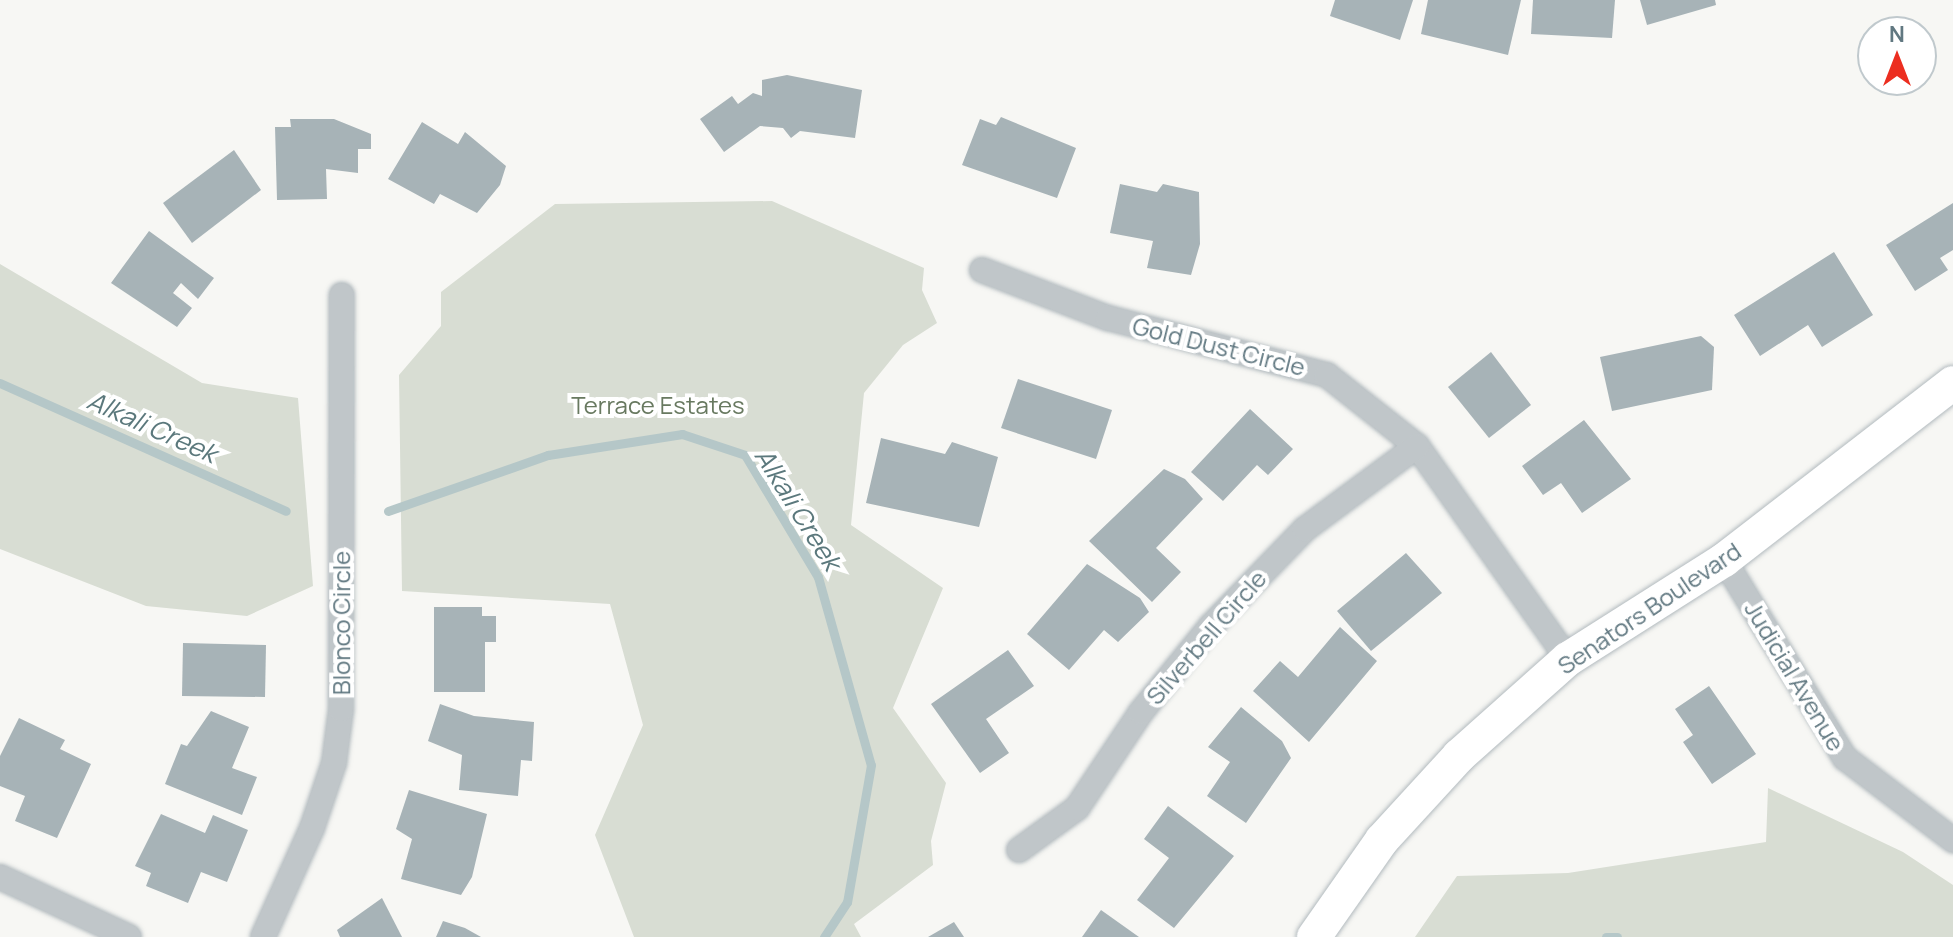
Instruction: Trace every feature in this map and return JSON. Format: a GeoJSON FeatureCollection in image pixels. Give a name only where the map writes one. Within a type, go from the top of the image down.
{"type":"FeatureCollection","features":[{"type":"Feature","properties":{"kind":"street","name":"Gold Dust Circle"},"geometry":{"type":"LineString","coordinates":[[982,270],[1108,318],[1327,375],[1417,446],[1568,659]]}},
{"type":"Feature","properties":{"kind":"street","name":"Blonco Circle"},"geometry":{"type":"LineString","coordinates":[[263,937],[312,828],[334,763],[341,709],[342,295]]}},
{"type":"Feature","properties":{"kind":"street","name":"Senators Boulevard"},"geometry":{"type":"LineString","coordinates":[[1314,937],[1382,840],[1449,766],[1568,659],[1724,560],[1953,383]]}},
{"type":"Feature","properties":{"kind":"street","name":"Silverbell Circle"},"geometry":{"type":"LineString","coordinates":[[1019,850],[1077,808],[1141,712],[1201,638],[1305,529],[1417,446]]}},
{"type":"Feature","properties":{"kind":"street","name":"Judicial Avenue"},"geometry":{"type":"LineString","coordinates":[[1724,560],[1845,758],[1953,840]]}},
{"type":"Feature","properties":{"kind":"street"},"geometry":{"type":"LineString","coordinates":[[0,877],[129,937]]}},
{"type":"Feature","properties":{"kind":"green space","name":"Terrace Estates"},"geometry":{"type":"Polygon","coordinates":[[[772,201],[924,268],[922,290],[937,323],[903,345],[864,393],[851,525],[943,588],[893,708],[946,783],[931,841],[933,865],[854,924],[861,937],[634,937],[595,835],[643,725],[610,604],[402,591],[399,375],[441,326],[441,292],[555,204],[772,201]]]}},
{"type":"Feature","properties":{"kind":"green space"},"geometry":{"type":"Polygon","coordinates":[[[0,264],[202,383],[298,398],[313,586],[247,616],[146,606],[0,549],[0,264]]]}},
{"type":"Feature","properties":{"kind":"green space"},"geometry":{"type":"Polygon","coordinates":[[[1768,788],[1903,852],[1953,885],[1953,937],[1415,937],[1457,876],[1568,873],[1766,842],[1768,788]]]}},
{"type":"Feature","properties":{"kind":"building"},"geometry":{"type":"Polygon","coordinates":[[[1335,0],[1413,0],[1400,40],[1330,16],[1335,0]]]}},
{"type":"Feature","properties":{"kind":"building"},"geometry":{"type":"Polygon","coordinates":[[[1428,0],[1521,0],[1508,55],[1421,34],[1428,0]]]}},
{"type":"Feature","properties":{"kind":"building"},"geometry":{"type":"Polygon","coordinates":[[[1533,0],[1615,0],[1612,38],[1531,34],[1533,0]]]}},
{"type":"Feature","properties":{"kind":"building"},"geometry":{"type":"Polygon","coordinates":[[[1640,0],[1715,0],[1716,5],[1647,25],[1640,0]]]}},
{"type":"Feature","properties":{"kind":"building"},"geometry":{"type":"Polygon","coordinates":[[[787,75],[862,90],[855,138],[800,131],[791,138],[783,128],[760,126],[724,152],[700,119],[732,96],[738,104],[753,93],[762,96],[762,80],[787,75]]]}},
{"type":"Feature","properties":{"kind":"building"},"geometry":{"type":"Polygon","coordinates":[[[1001,117],[1076,148],[1057,198],[962,165],[980,119],[996,125],[1001,117]]]}},
{"type":"Feature","properties":{"kind":"building"},"geometry":{"type":"Polygon","coordinates":[[[290,119],[334,119],[371,134],[371,149],[358,149],[358,173],[326,169],[327,199],[277,200],[275,127],[291,127],[290,119]]]}},
{"type":"Feature","properties":{"kind":"building"},"geometry":{"type":"Polygon","coordinates":[[[422,122],[458,144],[465,132],[506,166],[500,185],[477,213],[440,194],[434,204],[388,179],[422,122]]]}},
{"type":"Feature","properties":{"kind":"building"},"geometry":{"type":"Polygon","coordinates":[[[234,150],[261,190],[192,243],[163,203],[234,150]]]}},
{"type":"Feature","properties":{"kind":"building"},"geometry":{"type":"Polygon","coordinates":[[[1120,184],[1157,192],[1163,184],[1199,192],[1200,244],[1191,275],[1147,268],[1153,241],[1110,233],[1120,184]]]}},
{"type":"Feature","properties":{"kind":"building"},"geometry":{"type":"Polygon","coordinates":[[[1953,203],[1953,250],[1940,258],[1948,270],[1915,291],[1886,245],[1953,203]]]}},
{"type":"Feature","properties":{"kind":"building"},"geometry":{"type":"Polygon","coordinates":[[[149,231],[214,278],[198,299],[181,283],[173,293],[192,308],[177,327],[111,283],[149,231]]]}},
{"type":"Feature","properties":{"kind":"building"},"geometry":{"type":"Polygon","coordinates":[[[1834,252],[1873,315],[1822,347],[1808,325],[1760,356],[1734,315],[1834,252]]]}},
{"type":"Feature","properties":{"kind":"building"},"geometry":{"type":"Polygon","coordinates":[[[1701,336],[1714,347],[1712,390],[1612,411],[1600,357],[1701,336]]]}},
{"type":"Feature","properties":{"kind":"building"},"geometry":{"type":"Polygon","coordinates":[[[1491,352],[1531,405],[1489,438],[1448,387],[1491,352]]]}},
{"type":"Feature","properties":{"kind":"building"},"geometry":{"type":"Polygon","coordinates":[[[1018,379],[1112,410],[1096,459],[1001,428],[1018,379]]]}},
{"type":"Feature","properties":{"kind":"building"},"geometry":{"type":"Polygon","coordinates":[[[1250,409],[1293,449],[1268,475],[1257,465],[1223,501],[1191,472],[1250,409]]]}},
{"type":"Feature","properties":{"kind":"building"},"geometry":{"type":"Polygon","coordinates":[[[1584,420],[1631,479],[1582,513],[1561,483],[1543,495],[1522,466],[1584,420]]]}},
{"type":"Feature","properties":{"kind":"building"},"geometry":{"type":"Polygon","coordinates":[[[881,438],[945,454],[952,442],[998,457],[979,527],[866,503],[881,438]]]}},
{"type":"Feature","properties":{"kind":"building"},"geometry":{"type":"Polygon","coordinates":[[[1164,469],[1185,479],[1203,499],[1156,548],[1181,572],[1152,602],[1089,541],[1164,469]]]}},
{"type":"Feature","properties":{"kind":"building"},"geometry":{"type":"Polygon","coordinates":[[[1406,553],[1442,593],[1371,651],[1337,611],[1406,553]]]}},
{"type":"Feature","properties":{"kind":"building"},"geometry":{"type":"Polygon","coordinates":[[[1087,564],[1140,598],[1149,612],[1118,642],[1104,630],[1069,670],[1027,634],[1087,564]]]}},
{"type":"Feature","properties":{"kind":"building"},"geometry":{"type":"Polygon","coordinates":[[[434,607],[482,607],[482,616],[496,616],[496,642],[485,642],[485,692],[434,692],[434,607]]]}},
{"type":"Feature","properties":{"kind":"building"},"geometry":{"type":"Polygon","coordinates":[[[1340,627],[1377,661],[1309,742],[1253,691],[1280,661],[1298,677],[1340,627]]]}},
{"type":"Feature","properties":{"kind":"building"},"geometry":{"type":"Polygon","coordinates":[[[183,643],[266,645],[265,697],[182,696],[183,643]]]}},
{"type":"Feature","properties":{"kind":"building"},"geometry":{"type":"Polygon","coordinates":[[[1008,650],[1034,686],[986,719],[1009,753],[980,773],[931,704],[1008,650]]]}},
{"type":"Feature","properties":{"kind":"building"},"geometry":{"type":"Polygon","coordinates":[[[1709,686],[1756,754],[1712,784],[1683,742],[1693,735],[1675,709],[1709,686]]]}},
{"type":"Feature","properties":{"kind":"building"},"geometry":{"type":"Polygon","coordinates":[[[440,704],[474,716],[534,722],[532,761],[521,760],[518,796],[459,790],[462,755],[428,741],[440,704]]]}},
{"type":"Feature","properties":{"kind":"building"},"geometry":{"type":"Polygon","coordinates":[[[1241,707],[1282,741],[1291,758],[1246,823],[1207,796],[1230,762],[1208,747],[1241,707]]]}},
{"type":"Feature","properties":{"kind":"building"},"geometry":{"type":"Polygon","coordinates":[[[211,711],[249,727],[232,768],[257,777],[242,815],[165,784],[181,744],[187,746],[211,711]]]}},
{"type":"Feature","properties":{"kind":"building"},"geometry":{"type":"Polygon","coordinates":[[[19,718],[65,740],[60,749],[91,764],[57,838],[15,821],[25,796],[0,786],[0,756],[19,718]]]}},
{"type":"Feature","properties":{"kind":"building"},"geometry":{"type":"Polygon","coordinates":[[[409,790],[487,814],[472,877],[461,895],[401,879],[412,839],[396,829],[409,790]]]}},
{"type":"Feature","properties":{"kind":"building"},"geometry":{"type":"Polygon","coordinates":[[[1168,806],[1234,856],[1174,928],[1137,900],[1169,858],[1144,839],[1168,806]]]}},
{"type":"Feature","properties":{"kind":"building"},"geometry":{"type":"Polygon","coordinates":[[[161,814],[205,833],[213,815],[248,830],[227,882],[201,872],[188,903],[146,886],[151,873],[135,866],[161,814]]]}},
{"type":"Feature","properties":{"kind":"building"},"geometry":{"type":"Polygon","coordinates":[[[382,898],[402,937],[340,937],[337,930],[382,898]]]}},
{"type":"Feature","properties":{"kind":"building"},"geometry":{"type":"Polygon","coordinates":[[[1101,910],[1139,937],[1082,937],[1101,910]]]}},
{"type":"Feature","properties":{"kind":"building"},"geometry":{"type":"Polygon","coordinates":[[[443,921],[465,928],[481,937],[436,937],[443,921]]]}},
{"type":"Feature","properties":{"kind":"building"},"geometry":{"type":"Polygon","coordinates":[[[954,922],[964,937],[928,937],[954,922]]]}},
{"type":"Feature","properties":{"kind":"waterway","name":"Alkali Creek"},"geometry":{"type":"LineString","coordinates":[[0,383],[286,511]]}},
{"type":"Feature","properties":{"kind":"waterway","name":"Alkali Creek"},"geometry":{"type":"LineString","coordinates":[[388,511],[548,455],[682,434],[745,455],[818,577],[871,765],[847,902],[824,937]]}},
{"type":"Feature","properties":{"kind":"waterway","name":"Alkali Creek"},"geometry":{"type":"LineString","coordinates":[[1606,937],[1617,937]]}}]}
